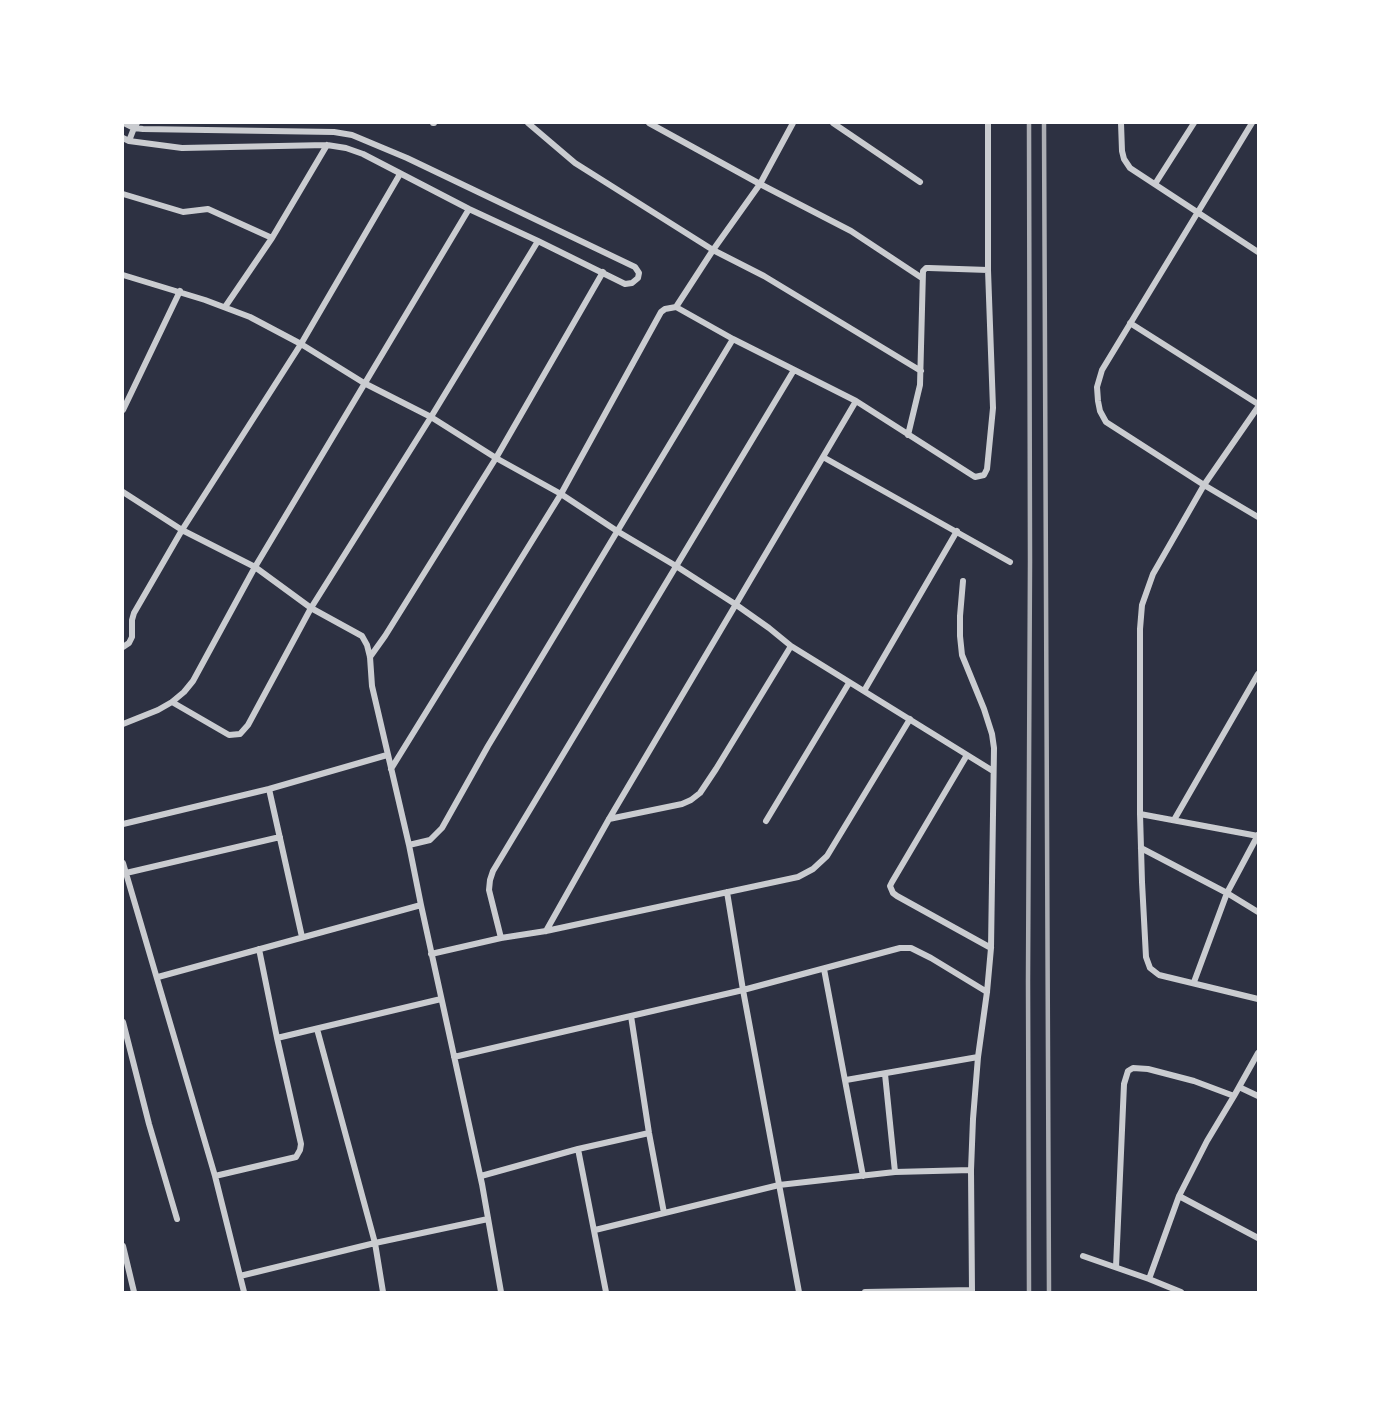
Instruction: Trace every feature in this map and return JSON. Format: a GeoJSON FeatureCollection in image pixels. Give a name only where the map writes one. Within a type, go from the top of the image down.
{"type":"FeatureCollection","features":[{"type":"Feature","properties":{"kind":"street"},"geometry":{"type":"LineString","coordinates":[[124,123],[198,130],[334,132],[352,135],[407,158],[635,267],[639,273],[638,278],[634,282],[625,284],[469,209],[363,154],[346,148],[327,145],[182,148],[126,140],[135,125]]}},
{"type":"Feature","properties":{"kind":"street"},"geometry":{"type":"LineString","coordinates":[[528,123],[575,163],[713,250],[764,276],[921,371]]}},
{"type":"Feature","properties":{"kind":"street"},"geometry":{"type":"LineString","coordinates":[[648,123],[851,231],[922,278]]}},
{"type":"Feature","properties":{"kind":"street"},"geometry":{"type":"LineString","coordinates":[[676,307],[760,184],[793,123]]}},
{"type":"Feature","properties":{"kind":"street"},"geometry":{"type":"LineString","coordinates":[[833,123],[920,182]]}},
{"type":"Feature","properties":{"kind":"street"},"geometry":{"type":"LineString","coordinates":[[391,769],[561,494],[661,312],[665,309],[676,307],[733,339],[856,401],[975,477],[984,475],[987,469],[993,408],[988,270],[988,123]]}},
{"type":"Feature","properties":{"kind":"street"},"geometry":{"type":"LineString","coordinates":[[1121,123],[1122,151],[1130,168],[1258,252]]}},
{"type":"Feature","properties":{"kind":"street"},"geometry":{"type":"LineString","coordinates":[[1155,184],[1194,123]]}},
{"type":"Feature","properties":{"kind":"street"},"geometry":{"type":"LineString","coordinates":[[1252,123],[1102,370],[1097,387],[1100,411],[1106,422],[1258,517]]}},
{"type":"Feature","properties":{"kind":"street"},"geometry":{"type":"LineString","coordinates":[[225,307],[272,238],[327,145]]}},
{"type":"Feature","properties":{"kind":"street"},"geometry":{"type":"LineString","coordinates":[[123,647],[132,637],[134,613],[182,530],[301,344],[400,174]]}},
{"type":"Feature","properties":{"kind":"street"},"geometry":{"type":"LineString","coordinates":[[123,194],[183,212],[208,209],[272,238]]}},
{"type":"Feature","properties":{"kind":"street"},"geometry":{"type":"LineString","coordinates":[[123,724],[172,702],[193,681],[255,567],[469,209]]}},
{"type":"Feature","properties":{"kind":"street"},"geometry":{"type":"LineString","coordinates":[[172,702],[229,735],[243,732],[311,608],[538,241]]}},
{"type":"Feature","properties":{"kind":"street"},"geometry":{"type":"LineString","coordinates":[[908,435],[920,385],[923,271],[926,268],[988,270]]}},
{"type":"Feature","properties":{"kind":"street"},"geometry":{"type":"LineString","coordinates":[[370,657],[496,458],[603,272]]}},
{"type":"Feature","properties":{"kind":"street"},"geometry":{"type":"LineString","coordinates":[[123,275],[180,291],[250,317],[301,344],[364,383],[431,417],[676,566],[770,628],[791,646],[993,771]]}},
{"type":"Feature","properties":{"kind":"street"},"geometry":{"type":"LineString","coordinates":[[123,410],[180,291]]}},
{"type":"Feature","properties":{"kind":"street"},"geometry":{"type":"LineString","coordinates":[[1130,323],[1258,406],[1204,485],[1153,574],[1142,605],[1140,629],[1140,814],[1146,957],[1150,968],[1160,975],[1258,999]]}},
{"type":"Feature","properties":{"kind":"street"},"geometry":{"type":"LineString","coordinates":[[409,845],[433,839],[442,828],[488,746],[733,339]]}},
{"type":"Feature","properties":{"kind":"street"},"geometry":{"type":"LineString","coordinates":[[501,938],[489,890],[493,871],[794,370]]}},
{"type":"Feature","properties":{"kind":"street"},"geometry":{"type":"LineString","coordinates":[[546,931],[609,819],[856,401]]}},
{"type":"Feature","properties":{"kind":"street"},"geometry":{"type":"LineString","coordinates":[[823,457],[1010,562]]}},
{"type":"Feature","properties":{"kind":"street"},"geometry":{"type":"LineString","coordinates":[[123,492],[182,530],[255,567],[311,608],[362,636],[367,645],[372,686],[481,1176],[501,1292]]}},
{"type":"Feature","properties":{"kind":"street"},"geometry":{"type":"LineString","coordinates":[[864,691],[957,531]]}},
{"type":"Feature","properties":{"kind":"street"},"geometry":{"type":"LineString","coordinates":[[865,1292],[972,1291],[973,1119],[991,948],[994,748],[984,709],[963,655],[960,616],[963,581]]}},
{"type":"Feature","properties":{"kind":"street"},"geometry":{"type":"LineString","coordinates":[[609,819],[682,804],[700,793],[791,646]]}},
{"type":"Feature","properties":{"kind":"street"},"geometry":{"type":"LineString","coordinates":[[1174,820],[1258,674]]}},
{"type":"Feature","properties":{"kind":"street"},"geometry":{"type":"LineString","coordinates":[[766,821],[849,683]]}},
{"type":"Feature","properties":{"kind":"street"},"geometry":{"type":"LineString","coordinates":[[432,954],[798,877],[813,869],[827,856],[910,719]]}},
{"type":"Feature","properties":{"kind":"street"},"geometry":{"type":"LineString","coordinates":[[123,824],[269,789],[387,755]]}},
{"type":"Feature","properties":{"kind":"street"},"geometry":{"type":"LineString","coordinates":[[967,755],[890,886],[892,893],[991,948]]}},
{"type":"Feature","properties":{"kind":"street"},"geometry":{"type":"LineString","coordinates":[[269,789],[302,937]]}},
{"type":"Feature","properties":{"kind":"street"},"geometry":{"type":"LineString","coordinates":[[1140,814],[1258,836],[1227,893],[1194,982]]}},
{"type":"Feature","properties":{"kind":"street"},"geometry":{"type":"LineString","coordinates":[[126,873],[280,837]]}},
{"type":"Feature","properties":{"kind":"street"},"geometry":{"type":"LineString","coordinates":[[1141,848],[1258,912]]}},
{"type":"Feature","properties":{"kind":"street"},"geometry":{"type":"LineString","coordinates":[[123,863],[215,1176],[244,1292]]}},
{"type":"Feature","properties":{"kind":"street"},"geometry":{"type":"LineString","coordinates":[[727,892],[742,990],[799,1292]]}},
{"type":"Feature","properties":{"kind":"street"},"geometry":{"type":"LineString","coordinates":[[158,977],[421,905]]}},
{"type":"Feature","properties":{"kind":"street"},"geometry":{"type":"LineString","coordinates":[[454,1057],[742,990],[900,948],[911,948],[931,958],[987,992]]}},
{"type":"Feature","properties":{"kind":"street"},"geometry":{"type":"LineString","coordinates":[[215,1176],[296,1157],[301,1144],[259,949]]}},
{"type":"Feature","properties":{"kind":"street"},"geometry":{"type":"LineString","coordinates":[[824,969],[862,1176]]}},
{"type":"Feature","properties":{"kind":"street"},"geometry":{"type":"LineString","coordinates":[[277,1038],[441,999]]}},
{"type":"Feature","properties":{"kind":"street"},"geometry":{"type":"LineString","coordinates":[[631,1016],[664,1213]]}},
{"type":"Feature","properties":{"kind":"street"},"geometry":{"type":"LineString","coordinates":[[123,1022],[148,1124],[177,1219]]}},
{"type":"Feature","properties":{"kind":"street"},"geometry":{"type":"LineString","coordinates":[[317,1029],[375,1243],[383,1292]]}},
{"type":"Feature","properties":{"kind":"street"},"geometry":{"type":"LineString","coordinates":[[1149,1279],[1179,1196],[1207,1141],[1258,1053]]}},
{"type":"Feature","properties":{"kind":"street"},"geometry":{"type":"LineString","coordinates":[[846,1080],[978,1057]]}},
{"type":"Feature","properties":{"kind":"street"},"geometry":{"type":"LineString","coordinates":[[1116,1267],[1124,1084],[1128,1071],[1133,1068],[1148,1069],[1194,1081],[1234,1095]]}},
{"type":"Feature","properties":{"kind":"street"},"geometry":{"type":"LineString","coordinates":[[885,1074],[895,1172]]}},
{"type":"Feature","properties":{"kind":"street"},"geometry":{"type":"LineString","coordinates":[[1239,1087],[1258,1096]]}},
{"type":"Feature","properties":{"kind":"street"},"geometry":{"type":"LineString","coordinates":[[481,1176],[578,1149],[649,1133]]}},
{"type":"Feature","properties":{"kind":"street"},"geometry":{"type":"LineString","coordinates":[[578,1149],[606,1292]]}},
{"type":"Feature","properties":{"kind":"street"},"geometry":{"type":"LineString","coordinates":[[595,1230],[779,1185],[895,1172],[971,1170]]}},
{"type":"Feature","properties":{"kind":"street"},"geometry":{"type":"LineString","coordinates":[[1179,1196],[1258,1237]]}},
{"type":"Feature","properties":{"kind":"street"},"geometry":{"type":"LineString","coordinates":[[240,1276],[375,1243],[488,1219]]}},
{"type":"Feature","properties":{"kind":"street"},"geometry":{"type":"LineString","coordinates":[[123,1246],[134,1292]]}},
{"type":"Feature","properties":{"kind":"street"},"geometry":{"type":"LineString","coordinates":[[1083,1256],[1181,1292]]}},
{"type":"Feature","properties":{"kind":"railway"},"geometry":{"type":"LineString","coordinates":[[1029,123],[1029,1292]]}},
{"type":"Feature","properties":{"kind":"railway"},"geometry":{"type":"LineString","coordinates":[[1044,123],[1049,1292]]}}]}
